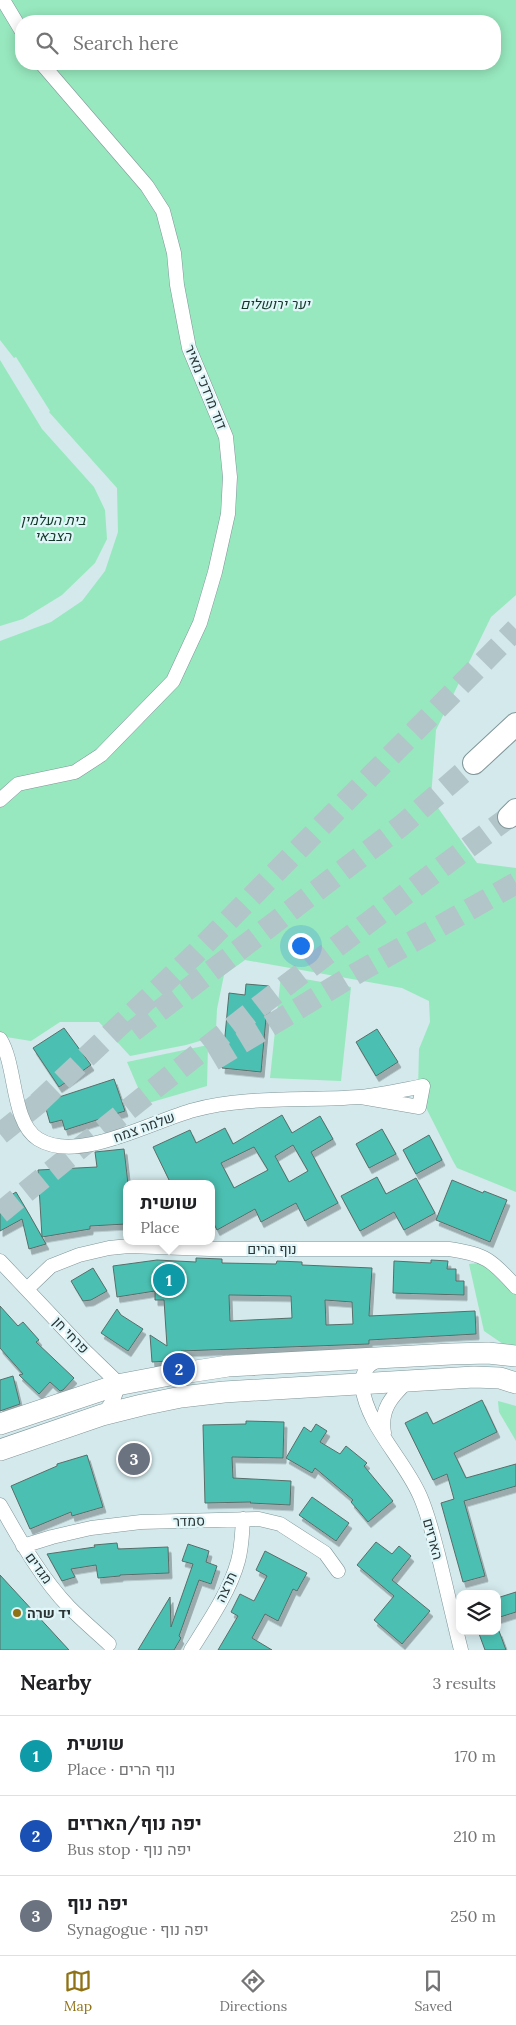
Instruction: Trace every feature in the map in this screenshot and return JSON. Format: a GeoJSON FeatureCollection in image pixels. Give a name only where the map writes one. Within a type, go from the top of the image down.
{"type":"FeatureCollection","features":[{"type":"Feature","properties":{"kind":"highway"},"geometry":{"type":"LineString","coordinates":[[474,763],[516,724]]}},
{"type":"Feature","properties":{"kind":"main road"},"geometry":{"type":"LineString","coordinates":[[0,1424],[117,1386],[170,1374],[228,1366],[488,1353],[516,1356]]}},
{"type":"Feature","properties":{"kind":"main road"},"geometry":{"type":"LineString","coordinates":[[0,1450],[102,1415],[152,1403],[224,1392],[474,1377],[500,1378],[516,1383]]}},
{"type":"Feature","properties":{"kind":"street"},"geometry":{"type":"LineString","coordinates":[[3,0],[15,20]]}},
{"type":"Feature","properties":{"kind":"street","name":"דוד מרדכי מאיר"},"geometry":{"type":"LineString","coordinates":[[0,800],[18,784],[75,772],[101,754],[173,681],[200,623],[213,581],[228,514],[230,477],[226,437],[189,348],[177,285],[174,253],[163,211],[147,186],[47,70]]}},
{"type":"Feature","properties":{"kind":"street","name":"שלמה צמח"},"geometry":{"type":"LineString","coordinates":[[0,1039],[11,1071],[20,1113],[37,1138],[50,1145],[63,1147],[77,1146],[115,1138],[165,1118],[195,1109],[230,1104],[361,1097]]}},
{"type":"Feature","properties":{"kind":"street","name":"נוף הרים"},"geometry":{"type":"LineString","coordinates":[[27,1289],[51,1266],[94,1250],[129,1246],[210,1249],[449,1249],[471,1252],[485,1258],[498,1266],[516,1287]]}},
{"type":"Feature","properties":{"kind":"street","name":"פרחי חן"},"geometry":{"type":"LineString","coordinates":[[0,1261],[84,1350],[112,1375],[117,1386]]}},
{"type":"Feature","properties":{"kind":"street"},"geometry":{"type":"LineString","coordinates":[[362,1384],[364,1372],[368,1366],[382,1358]]}},
{"type":"Feature","properties":{"kind":"street","name":"הארזים"},"geometry":{"type":"LineString","coordinates":[[385,1436],[382,1420],[384,1410],[407,1382]]}},
{"type":"Feature","properties":{"kind":"street","name":"הארזים"},"geometry":{"type":"LineString","coordinates":[[362,1384],[368,1407],[421,1497],[432,1530],[461,1650]]}},
{"type":"Feature","properties":{"kind":"street"},"geometry":{"type":"LineString","coordinates":[[102,1415],[111,1405],[117,1386]]}},
{"type":"Feature","properties":{"kind":"street","name":"מגדים"},"geometry":{"type":"LineString","coordinates":[[0,1506],[23,1546],[69,1607],[109,1644]]}},
{"type":"Feature","properties":{"kind":"street","name":"תרצה"},"geometry":{"type":"LineString","coordinates":[[191,1650],[220,1603],[237,1563],[241,1549],[243,1519]]}},
{"type":"Feature","properties":{"kind":"street","name":"סמדר"},"geometry":{"type":"LineString","coordinates":[[23,1546],[91,1528],[140,1522],[259,1519],[280,1524],[325,1553],[338,1572]]}},
{"type":"Feature","properties":{"kind":"green space","name":"יער ירושלים"},"geometry":{"type":"Polygon","coordinates":[[[0,0],[516,0],[516,595],[491,617],[436,730],[431,798],[477,863],[516,868],[516,1192],[457,1168],[453,1161],[418,1092],[419,1049],[430,1022],[429,1001],[402,988],[245,960],[224,975],[217,1009],[216,1029],[210,1038],[186,1045],[130,1056],[99,1022],[60,1022],[31,1041],[0,1036],[0,641],[51,622],[82,601],[105,571],[118,532],[117,488],[49,412],[16,357],[14,358],[0,340],[0,0]]]}},
{"type":"Feature","properties":{"kind":"green space","name":"בית העלמין הצבאי"},"geometry":{"type":"Polygon","coordinates":[[[0,360],[42,429],[94,487],[105,510],[107,539],[95,563],[62,595],[23,619],[0,626],[0,360]]]}},
{"type":"Feature","properties":{"kind":"green space"},"geometry":{"type":"Polygon","coordinates":[[[281,975],[351,987],[341,1081],[270,1078],[281,975]]]}},
{"type":"Feature","properties":{"kind":"green space"},"geometry":{"type":"Polygon","coordinates":[[[208,1045],[207,1086],[145,1104],[127,1062],[208,1045]]]}},
{"type":"Feature","properties":{"kind":"green space"},"geometry":{"type":"Polygon","coordinates":[[[478,1263],[493,1271],[516,1295],[516,1346],[506,1346],[484,1331],[469,1264],[478,1263]]]}},
{"type":"Feature","properties":{"kind":"green space"},"geometry":{"type":"Polygon","coordinates":[[[498,1401],[516,1406],[516,1441],[499,1412],[498,1401]]]}},
{"type":"Feature","properties":{"kind":"building"},"geometry":{"type":"Polygon","coordinates":[[[246,984],[269,986],[261,1072],[222,1068],[229,993],[245,995],[246,984]]]}},
{"type":"Feature","properties":{"kind":"building"},"geometry":{"type":"Polygon","coordinates":[[[64,1028],[91,1065],[59,1087],[33,1048],[64,1028]]]}},
{"type":"Feature","properties":{"kind":"building"},"geometry":{"type":"Polygon","coordinates":[[[377,1029],[398,1062],[376,1076],[356,1042],[377,1029]]]}},
{"type":"Feature","properties":{"kind":"building"},"geometry":{"type":"Polygon","coordinates":[[[114,1079],[125,1111],[65,1130],[62,1120],[50,1123],[44,1102],[114,1079]]]}},
{"type":"Feature","properties":{"kind":"building"},"geometry":{"type":"Polygon","coordinates":[[[282,1115],[292,1133],[320,1116],[333,1139],[311,1152],[338,1203],[305,1221],[296,1203],[261,1222],[255,1209],[217,1230],[215,1226],[215,1180],[169,1180],[153,1147],[190,1130],[196,1143],[225,1128],[233,1144],[282,1115]],[[293,1145],[275,1156],[289,1182],[308,1171],[293,1145]],[[254,1147],[221,1163],[234,1188],[268,1170],[254,1147]]]}},
{"type":"Feature","properties":{"kind":"building"},"geometry":{"type":"Polygon","coordinates":[[[382,1129],[396,1154],[369,1168],[356,1144],[382,1129]]]}},
{"type":"Feature","properties":{"kind":"building"},"geometry":{"type":"Polygon","coordinates":[[[429,1135],[442,1160],[416,1174],[403,1150],[429,1135]]]}},
{"type":"Feature","properties":{"kind":"building"},"geometry":{"type":"Polygon","coordinates":[[[124,1149],[128,1180],[123,1180],[123,1224],[90,1226],[90,1229],[42,1237],[38,1170],[97,1167],[95,1152],[124,1149]]]}},
{"type":"Feature","properties":{"kind":"building"},"geometry":{"type":"Polygon","coordinates":[[[377,1177],[386,1194],[416,1178],[435,1213],[404,1230],[394,1212],[360,1231],[341,1196],[377,1177]]]}},
{"type":"Feature","properties":{"kind":"building"},"geometry":{"type":"Polygon","coordinates":[[[452,1180],[483,1193],[484,1191],[507,1200],[490,1242],[436,1220],[452,1180]]]}},
{"type":"Feature","properties":{"kind":"building"},"geometry":{"type":"Polygon","coordinates":[[[16,1192],[46,1244],[29,1249],[22,1219],[0,1231],[0,1202],[16,1192]]]}},
{"type":"Feature","properties":{"kind":"building"},"geometry":{"type":"Polygon","coordinates":[[[196,1258],[222,1259],[222,1263],[276,1264],[277,1261],[302,1262],[302,1265],[372,1268],[369,1316],[475,1311],[476,1334],[369,1340],[369,1344],[181,1351],[181,1356],[187,1360],[152,1362],[150,1335],[167,1346],[164,1300],[155,1300],[155,1291],[117,1297],[113,1266],[157,1260],[196,1262],[196,1258]],[[229,1295],[230,1321],[292,1318],[291,1296],[229,1295]],[[325,1300],[326,1325],[353,1324],[352,1302],[325,1300]]]}},
{"type":"Feature","properties":{"kind":"building"},"geometry":{"type":"Polygon","coordinates":[[[431,1260],[448,1261],[447,1269],[456,1269],[456,1281],[464,1281],[464,1295],[393,1293],[394,1261],[431,1263],[431,1260]]]}},
{"type":"Feature","properties":{"kind":"building"},"geometry":{"type":"Polygon","coordinates":[[[93,1268],[107,1291],[91,1300],[83,1301],[71,1281],[93,1268]]]}},
{"type":"Feature","properties":{"kind":"building"},"geometry":{"type":"Polygon","coordinates":[[[0,1306],[18,1326],[23,1322],[39,1340],[36,1342],[74,1378],[63,1390],[60,1391],[50,1382],[39,1394],[19,1375],[23,1374],[0,1348],[0,1306]]]}},
{"type":"Feature","properties":{"kind":"building"},"geometry":{"type":"Polygon","coordinates":[[[117,1309],[121,1315],[143,1329],[128,1351],[101,1333],[117,1309]]]}},
{"type":"Feature","properties":{"kind":"building"},"geometry":{"type":"Polygon","coordinates":[[[13,1376],[20,1404],[0,1411],[0,1380],[13,1376]]]}},
{"type":"Feature","properties":{"kind":"building"},"geometry":{"type":"Polygon","coordinates":[[[482,1400],[497,1432],[454,1453],[466,1478],[516,1464],[516,1486],[464,1501],[485,1576],[463,1582],[441,1503],[454,1499],[447,1474],[433,1480],[405,1423],[427,1412],[433,1424],[482,1400]]]}},
{"type":"Feature","properties":{"kind":"building"},"geometry":{"type":"Polygon","coordinates":[[[246,1421],[284,1422],[283,1458],[232,1457],[233,1478],[291,1481],[290,1505],[251,1502],[205,1503],[203,1425],[246,1424],[246,1421]]]}},
{"type":"Feature","properties":{"kind":"building"},"geometry":{"type":"Polygon","coordinates":[[[316,1424],[327,1431],[320,1442],[340,1454],[346,1446],[367,1463],[364,1466],[393,1501],[368,1522],[351,1502],[353,1500],[315,1468],[312,1473],[286,1458],[304,1427],[311,1432],[316,1424]]]}},
{"type":"Feature","properties":{"kind":"building"},"geometry":{"type":"Polygon","coordinates":[[[87,1455],[103,1507],[72,1516],[71,1512],[30,1529],[11,1486],[57,1466],[57,1464],[87,1455]]]}},
{"type":"Feature","properties":{"kind":"building"},"geometry":{"type":"Polygon","coordinates":[[[312,1497],[349,1523],[336,1541],[299,1515],[312,1497]]]}},
{"type":"Feature","properties":{"kind":"building"},"geometry":{"type":"Polygon","coordinates":[[[376,1542],[392,1554],[399,1546],[411,1556],[392,1580],[430,1611],[402,1644],[374,1620],[394,1596],[357,1565],[376,1542]]]}},
{"type":"Feature","properties":{"kind":"building"},"geometry":{"type":"Polygon","coordinates":[[[117,1543],[118,1549],[168,1547],[169,1573],[98,1578],[96,1565],[71,1569],[75,1577],[62,1581],[47,1554],[95,1547],[94,1545],[117,1543]]]}},
{"type":"Feature","properties":{"kind":"building"},"geometry":{"type":"Polygon","coordinates":[[[188,1544],[209,1551],[206,1562],[217,1566],[211,1584],[199,1580],[179,1636],[181,1638],[174,1650],[138,1650],[170,1597],[171,1627],[193,1564],[182,1561],[188,1544]]]}},
{"type":"Feature","properties":{"kind":"building"},"geometry":{"type":"Polygon","coordinates":[[[265,1551],[307,1573],[297,1591],[293,1589],[278,1621],[265,1614],[252,1638],[272,1650],[218,1650],[238,1616],[231,1612],[240,1594],[254,1601],[267,1576],[256,1570],[265,1551]]]}},
{"type":"Feature","properties":{"kind":"building","name":"יד שרה"},"geometry":{"type":"Polygon","coordinates":[[[0,1575],[69,1650],[0,1650],[0,1575]]]}},
{"type":"Feature","properties":{"kind":"building"},"geometry":{"type":"Polygon","coordinates":[[[516,1592],[516,1612],[501,1617],[501,1597],[516,1592]]]}},
{"type":"Feature","properties":{"kind":"building"},"geometry":{"type":"Polygon","coordinates":[[[479,1635],[500,1635],[506,1650],[485,1650],[479,1635]]]}},
{"type":"Feature","properties":{"kind":"tunnel"},"geometry":{"type":"LineString","coordinates":[[38,1103],[195,954],[516,629]]}},
{"type":"Feature","properties":{"kind":"tunnel"},"geometry":{"type":"LineString","coordinates":[[133,1031],[401,826],[474,763]]}},
{"type":"Feature","properties":{"kind":"tunnel"},"geometry":{"type":"LineString","coordinates":[[0,1213],[252,1012],[509,817]]}},
{"type":"Feature","properties":{"kind":"tunnel"},"geometry":{"type":"LineString","coordinates":[[213,1060],[357,973],[516,883]]}},
{"type":"Feature","properties":{"kind":"tunnel"},"geometry":{"type":"LineString","coordinates":[[0,1134],[40,1102]]}},
{"type":"Feature","properties":{"kind":"place","name":"שושית"},"geometry":{"type":"Point","coordinates":[169,1280]}},
{"type":"Feature","properties":{"kind":"place","name":"יפה נוף/הארזים"},"geometry":{"type":"Point","coordinates":[179,1369]}},
{"type":"Feature","properties":{"kind":"place","name":"יפה נוף"},"geometry":{"type":"Point","coordinates":[134,1459]}},
{"type":"Feature","properties":{"kind":"place","name":"יד שרה"},"geometry":{"type":"Point","coordinates":[17,1613]}}]}
